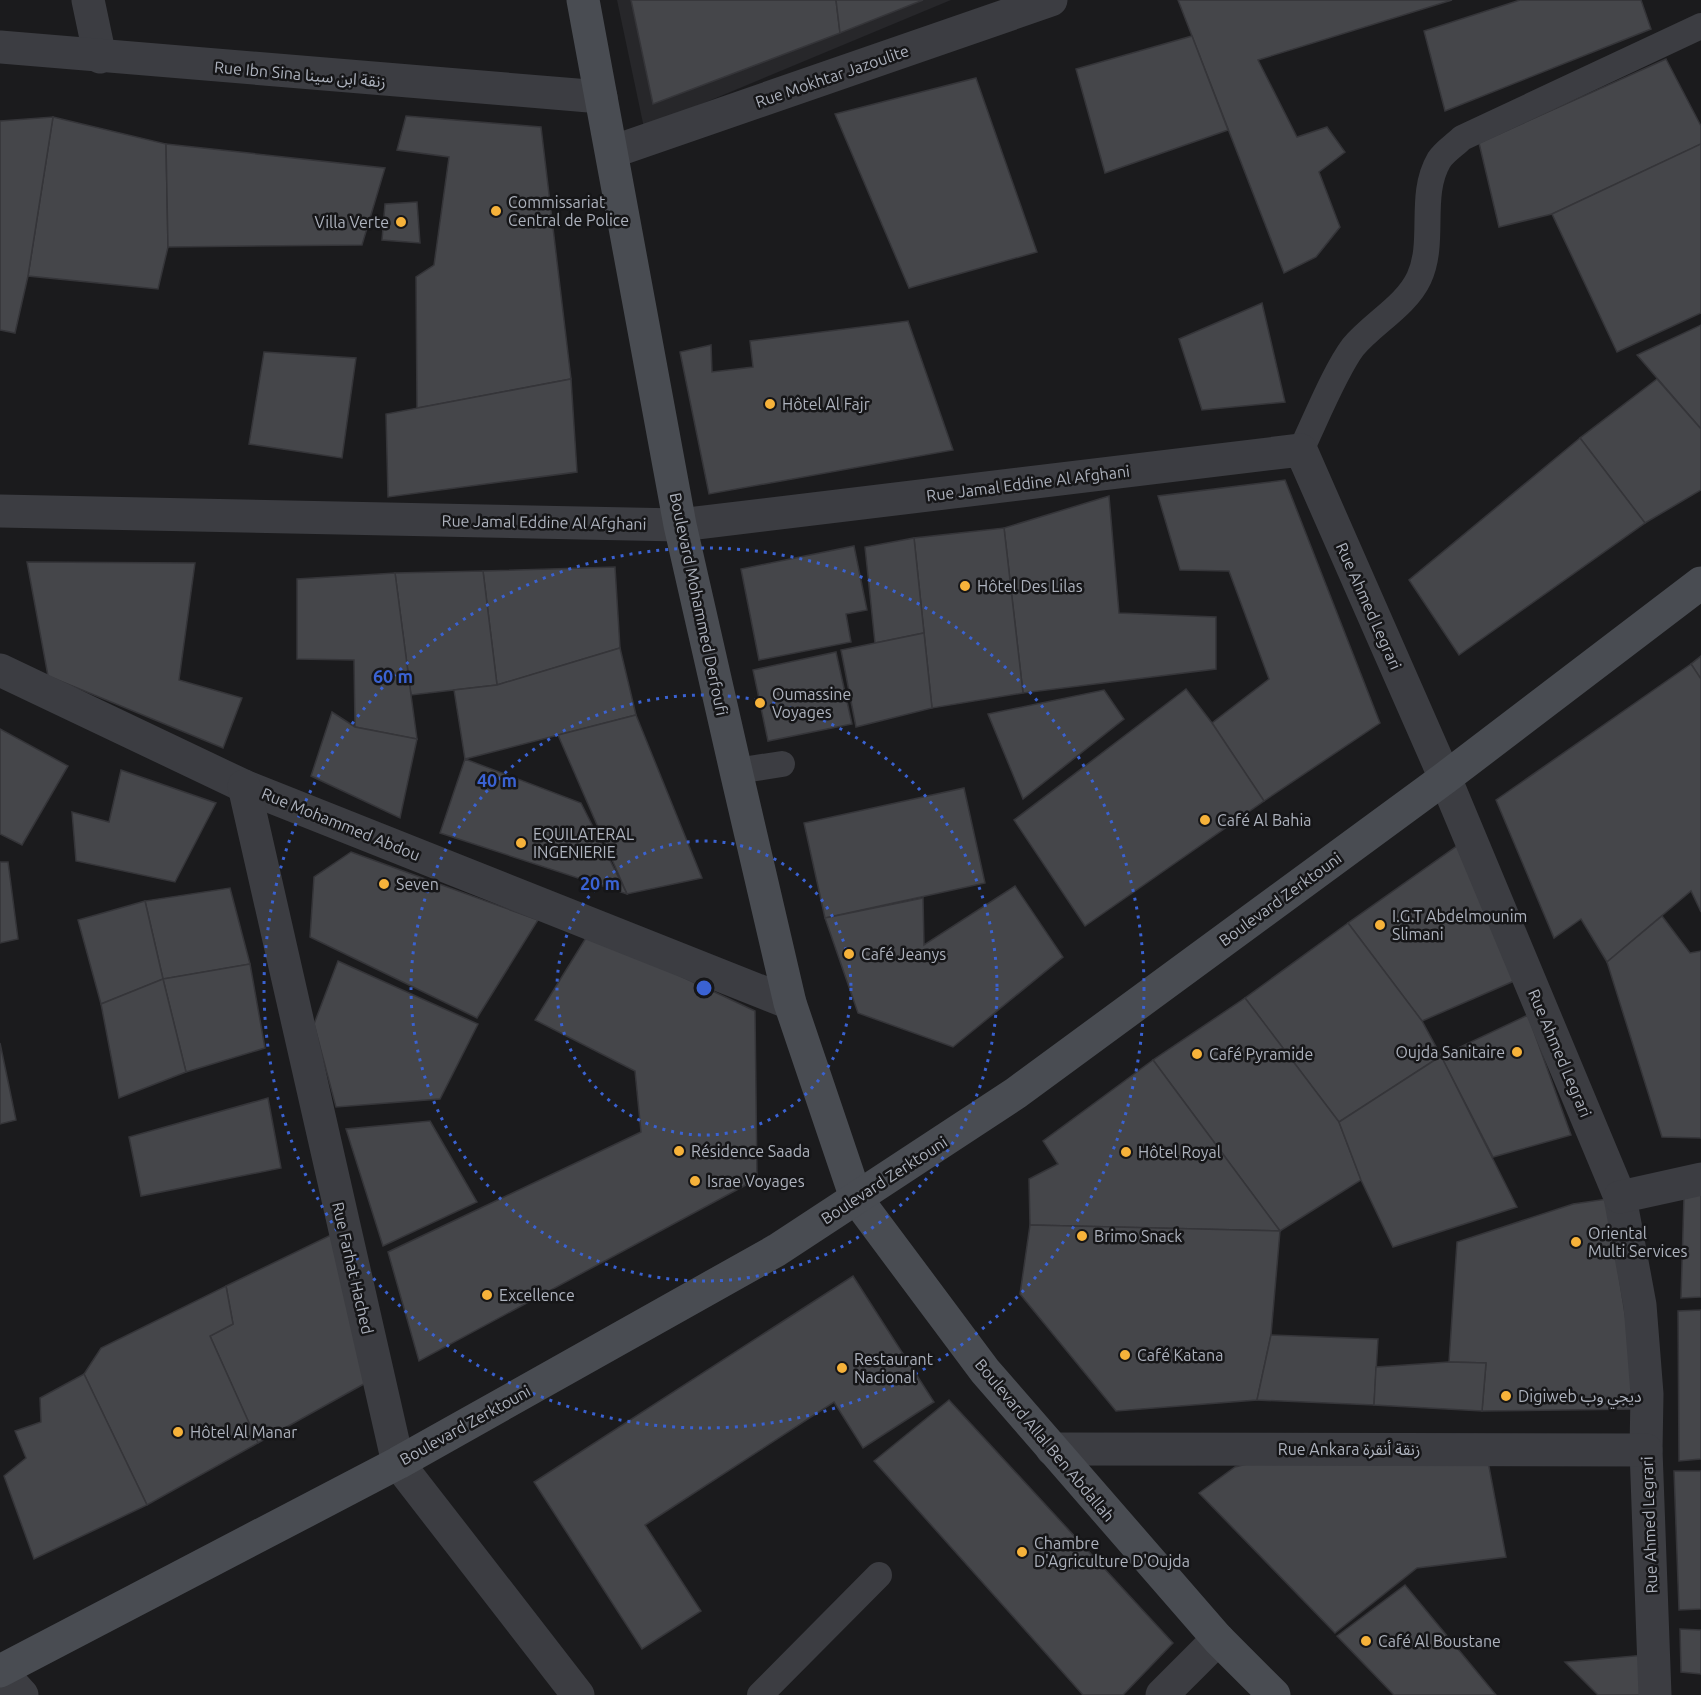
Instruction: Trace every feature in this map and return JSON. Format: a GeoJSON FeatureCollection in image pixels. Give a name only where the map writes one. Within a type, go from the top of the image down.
{"type":"FeatureCollection","features":[{"type":"Feature","properties":{"kind":"street"},"geometry":{"type":"LineString","coordinates":[[88,0],[100,57]]}},
{"type":"Feature","properties":{"kind":"street","name":"Boulevard Mohammed Derfoufi"},"geometry":{"type":"LineString","coordinates":[[583,0],[680,525],[736,771],[789,1003],[856,1198]]}},
{"type":"Feature","properties":{"kind":"street","name":"Rue Mokhtar Jazoulite"},"geometry":{"type":"LineString","coordinates":[[612,152],[1051,0]]}},
{"type":"Feature","properties":{"kind":"street","name":"Rue Ibn Sina زنقة ابن سينا"},"geometry":{"type":"LineString","coordinates":[[0,47],[601,97]]}},
{"type":"Feature","properties":{"kind":"street","name":"Rue Jamal Eddine Al Afghani"},"geometry":{"type":"LineString","coordinates":[[0,512],[680,525],[1300,450]]}},
{"type":"Feature","properties":{"kind":"street","name":"Rue Ahmed Legrari"},"geometry":{"type":"LineString","coordinates":[[1300,450],[1444,778],[1620,1197],[1640,1305],[1647,1394],[1646,1450],[1655,1695]]}},
{"type":"Feature","properties":{"kind":"street","name":"Boulevard Zerktouni"},"geometry":{"type":"LineString","coordinates":[[0,1671],[398,1463],[777,1250],[1016,1094],[1444,778],[1701,583]]}},
{"type":"Feature","properties":{"kind":"street","name":"Rue Mohammed Abdou"},"geometry":{"type":"LineString","coordinates":[[0,670],[244,786],[789,1003]]}},
{"type":"Feature","properties":{"kind":"street","name":"Rue Farhat Hached"},"geometry":{"type":"LineString","coordinates":[[244,786],[398,1463],[578,1695]]}},
{"type":"Feature","properties":{"kind":"street"},"geometry":{"type":"LineString","coordinates":[[1620,1197],[1701,1179]]}},
{"type":"Feature","properties":{"kind":"street","name":"Boulevard Allal Ben Abdallah"},"geometry":{"type":"LineString","coordinates":[[856,1198],[985,1371],[1218,1640],[1274,1695]]}},
{"type":"Feature","properties":{"kind":"street","name":"Rue Ankara زنقة أنقرة"},"geometry":{"type":"LineString","coordinates":[[1052,1449],[1646,1450]]}},
{"type":"Feature","properties":{"kind":"street"},"geometry":{"type":"LineString","coordinates":[[1162,1695],[1218,1640]]}},
{"type":"Feature","properties":{"kind":"street"},"geometry":{"type":"LineString","coordinates":[[0,1671],[22,1695]]}},
{"type":"Feature","properties":{"kind":"lane"},"geometry":{"type":"LineString","coordinates":[[1300,450],[1351,350],[1369,328],[1402,301],[1419,278],[1425,250],[1430,183],[1440,159],[1462,138],[1701,26]]}},
{"type":"Feature","properties":{"kind":"lane"},"geometry":{"type":"LineString","coordinates":[[736,771],[782,764]]}},
{"type":"Feature","properties":{"kind":"lane"},"geometry":{"type":"LineString","coordinates":[[760,1695],[879,1575]]}},
{"type":"Feature","properties":{"kind":"shaded area"},"geometry":{"type":"Polygon","coordinates":[[[617,0],[951,0],[644,128],[617,0]]]}},
{"type":"Feature","properties":{"kind":"building"},"geometry":{"type":"Polygon","coordinates":[[[631,0],[836,0],[840,33],[653,104],[631,0]]]}},
{"type":"Feature","properties":{"kind":"building"},"geometry":{"type":"Polygon","coordinates":[[[836,0],[923,0],[840,33],[836,0]]]}},
{"type":"Feature","properties":{"kind":"building"},"geometry":{"type":"Polygon","coordinates":[[[1178,0],[1452,0],[1258,60],[1297,137],[1327,127],[1345,152],[1319,172],[1340,227],[1316,257],[1284,273],[1178,0]]]}},
{"type":"Feature","properties":{"kind":"building"},"geometry":{"type":"Polygon","coordinates":[[[1520,0],[1641,0],[1651,29],[1445,111],[1424,31],[1520,0]]]}},
{"type":"Feature","properties":{"kind":"building"},"geometry":{"type":"Polygon","coordinates":[[[1192,36],[1228,130],[1105,173],[1076,69],[1192,36]]]}},
{"type":"Feature","properties":{"kind":"building"},"geometry":{"type":"Polygon","coordinates":[[[1666,59],[1701,126],[1701,144],[1552,214],[1499,227],[1479,143],[1666,59]]]}},
{"type":"Feature","properties":{"kind":"building"},"geometry":{"type":"Polygon","coordinates":[[[976,78],[1037,252],[909,288],[835,114],[976,78]]]}},
{"type":"Feature","properties":{"kind":"building","name":"Commissariat Central de Police"},"geometry":{"type":"Polygon","coordinates":[[[406,116],[541,127],[571,379],[417,408],[416,277],[434,265],[449,157],[397,150],[406,116]]]}},
{"type":"Feature","properties":{"kind":"building"},"geometry":{"type":"Polygon","coordinates":[[[53,117],[166,144],[168,247],[158,289],[28,276],[53,117]]]}},
{"type":"Feature","properties":{"kind":"building"},"geometry":{"type":"Polygon","coordinates":[[[53,117],[28,276],[15,333],[0,330],[0,121],[53,117]]]}},
{"type":"Feature","properties":{"kind":"building"},"geometry":{"type":"Polygon","coordinates":[[[166,144],[385,168],[362,245],[168,247],[166,144]]]}},
{"type":"Feature","properties":{"kind":"building"},"geometry":{"type":"Polygon","coordinates":[[[1701,144],[1701,313],[1617,352],[1552,214],[1701,144]]]}},
{"type":"Feature","properties":{"kind":"building","name":"Villa Verte"},"geometry":{"type":"Polygon","coordinates":[[[417,202],[420,243],[382,240],[385,204],[417,202]]]}},
{"type":"Feature","properties":{"kind":"building"},"geometry":{"type":"Polygon","coordinates":[[[1262,303],[1285,402],[1202,410],[1179,339],[1262,303]]]}},
{"type":"Feature","properties":{"kind":"building"},"geometry":{"type":"Polygon","coordinates":[[[908,321],[953,450],[709,494],[680,352],[711,345],[712,372],[753,367],[750,341],[908,321]]]}},
{"type":"Feature","properties":{"kind":"building"},"geometry":{"type":"Polygon","coordinates":[[[1701,325],[1701,429],[1637,355],[1701,325]]]}},
{"type":"Feature","properties":{"kind":"building"},"geometry":{"type":"Polygon","coordinates":[[[264,352],[356,358],[342,458],[249,444],[264,352]]]}},
{"type":"Feature","properties":{"kind":"building"},"geometry":{"type":"Polygon","coordinates":[[[571,379],[577,472],[388,497],[386,414],[571,379]]]}},
{"type":"Feature","properties":{"kind":"building"},"geometry":{"type":"Polygon","coordinates":[[[1657,379],[1701,429],[1701,490],[1645,523],[1580,438],[1657,379]]]}},
{"type":"Feature","properties":{"kind":"building"},"geometry":{"type":"Polygon","coordinates":[[[1580,438],[1645,523],[1459,655],[1409,580],[1580,438]]]}},
{"type":"Feature","properties":{"kind":"building"},"geometry":{"type":"Polygon","coordinates":[[[1285,480],[1380,723],[1264,801],[1212,723],[1269,679],[1229,571],[1180,570],[1158,496],[1285,480]]]}},
{"type":"Feature","properties":{"kind":"building"},"geometry":{"type":"Polygon","coordinates":[[[1109,496],[1119,613],[1216,617],[1216,669],[1023,693],[1004,528],[1109,496]]]}},
{"type":"Feature","properties":{"kind":"building","name":"Hôtel Des Lilas"},"geometry":{"type":"Polygon","coordinates":[[[1004,528],[1023,693],[932,708],[914,538],[1004,528]]]}},
{"type":"Feature","properties":{"kind":"building"},"geometry":{"type":"Polygon","coordinates":[[[914,538],[924,633],[875,643],[865,547],[914,538]]]}},
{"type":"Feature","properties":{"kind":"building"},"geometry":{"type":"Polygon","coordinates":[[[854,546],[867,610],[846,614],[851,642],[759,660],[741,569],[854,546]]]}},
{"type":"Feature","properties":{"kind":"building"},"geometry":{"type":"Polygon","coordinates":[[[27,562],[195,563],[179,680],[242,698],[223,748],[48,676],[27,562]]]}},
{"type":"Feature","properties":{"kind":"building"},"geometry":{"type":"Polygon","coordinates":[[[615,567],[620,648],[497,685],[483,571],[615,567]]]}},
{"type":"Feature","properties":{"kind":"building"},"geometry":{"type":"Polygon","coordinates":[[[483,571],[497,685],[411,695],[395,573],[483,571]]]}},
{"type":"Feature","properties":{"kind":"building"},"geometry":{"type":"Polygon","coordinates":[[[395,573],[417,739],[355,727],[354,660],[297,659],[297,579],[395,573]]]}},
{"type":"Feature","properties":{"kind":"building"},"geometry":{"type":"Polygon","coordinates":[[[924,633],[932,708],[856,727],[841,650],[924,633]]]}},
{"type":"Feature","properties":{"kind":"building"},"geometry":{"type":"Polygon","coordinates":[[[620,648],[636,715],[465,759],[454,690],[497,685],[620,648]]]}},
{"type":"Feature","properties":{"kind":"building"},"geometry":{"type":"Polygon","coordinates":[[[836,652],[852,724],[768,741],[753,670],[836,652]]]}},
{"type":"Feature","properties":{"kind":"building"},"geometry":{"type":"Polygon","coordinates":[[[1701,656],[1701,679],[1691,664],[1701,656]]]}},
{"type":"Feature","properties":{"kind":"building"},"geometry":{"type":"Polygon","coordinates":[[[1691,664],[1701,679],[1701,912],[1691,891],[1607,962],[1581,919],[1554,938],[1496,800],[1691,664]]]}},
{"type":"Feature","properties":{"kind":"building"},"geometry":{"type":"Polygon","coordinates":[[[1186,689],[1212,723],[1264,801],[1085,926],[1014,820],[1186,689]]]}},
{"type":"Feature","properties":{"kind":"building"},"geometry":{"type":"Polygon","coordinates":[[[1104,690],[1124,719],[1023,799],[988,714],[1104,690]]]}},
{"type":"Feature","properties":{"kind":"building"},"geometry":{"type":"Polygon","coordinates":[[[332,712],[355,727],[417,739],[400,818],[311,776],[332,712]]]}},
{"type":"Feature","properties":{"kind":"building"},"geometry":{"type":"Polygon","coordinates":[[[636,715],[702,878],[627,894],[558,735],[636,715]]]}},
{"type":"Feature","properties":{"kind":"building"},"geometry":{"type":"Polygon","coordinates":[[[0,729],[68,766],[22,845],[0,834],[0,729]]]}},
{"type":"Feature","properties":{"kind":"building"},"geometry":{"type":"Polygon","coordinates":[[[465,759],[581,803],[627,894],[440,833],[465,759]]]}},
{"type":"Feature","properties":{"kind":"building"},"geometry":{"type":"Polygon","coordinates":[[[121,770],[216,803],[175,882],[76,861],[72,812],[109,822],[121,770]]]}},
{"type":"Feature","properties":{"kind":"building"},"geometry":{"type":"Polygon","coordinates":[[[964,788],[985,883],[825,918],[804,823],[964,788]]]}},
{"type":"Feature","properties":{"kind":"building"},"geometry":{"type":"Polygon","coordinates":[[[1457,846],[1514,981],[1422,1021],[1348,923],[1457,846]]]}},
{"type":"Feature","properties":{"kind":"building"},"geometry":{"type":"Polygon","coordinates":[[[351,852],[538,920],[477,1018],[310,937],[314,877],[351,852]]]}},
{"type":"Feature","properties":{"kind":"building"},"geometry":{"type":"Polygon","coordinates":[[[0,862],[8,862],[18,939],[0,943],[0,862]]]}},
{"type":"Feature","properties":{"kind":"building"},"geometry":{"type":"Polygon","coordinates":[[[1015,886],[1063,957],[953,1047],[858,1013],[825,918],[923,898],[924,945],[1015,886]]]}},
{"type":"Feature","properties":{"kind":"building"},"geometry":{"type":"Polygon","coordinates":[[[230,888],[250,964],[163,979],[145,901],[230,888]]]}},
{"type":"Feature","properties":{"kind":"building"},"geometry":{"type":"Polygon","coordinates":[[[145,901],[163,979],[101,1004],[78,920],[145,901]]]}},
{"type":"Feature","properties":{"kind":"building"},"geometry":{"type":"Polygon","coordinates":[[[1662,916],[1690,953],[1701,951],[1701,1138],[1662,1137],[1607,962],[1662,916]]]}},
{"type":"Feature","properties":{"kind":"building"},"geometry":{"type":"Polygon","coordinates":[[[1348,923],[1422,1021],[1441,1056],[1339,1122],[1245,998],[1348,923]]]}},
{"type":"Feature","properties":{"kind":"building","name":"Résidence Saada"},"geometry":{"type":"Polygon","coordinates":[[[589,933],[755,1011],[757,1179],[419,1361],[388,1252],[641,1132],[635,1071],[535,1020],[589,933]]]}},
{"type":"Feature","properties":{"kind":"building"},"geometry":{"type":"Polygon","coordinates":[[[338,961],[478,1024],[440,1099],[336,1107],[314,1024],[338,961]]]}},
{"type":"Feature","properties":{"kind":"building"},"geometry":{"type":"Polygon","coordinates":[[[250,964],[265,1048],[186,1072],[163,979],[250,964]]]}},
{"type":"Feature","properties":{"kind":"building"},"geometry":{"type":"Polygon","coordinates":[[[163,979],[186,1072],[119,1098],[101,1004],[163,979]]]}},
{"type":"Feature","properties":{"kind":"building"},"geometry":{"type":"Polygon","coordinates":[[[1245,998],[1339,1122],[1361,1180],[1280,1231],[1153,1060],[1245,998]]]}},
{"type":"Feature","properties":{"kind":"building"},"geometry":{"type":"Polygon","coordinates":[[[1528,1015],[1571,1135],[1493,1157],[1441,1056],[1528,1015]]]}},
{"type":"Feature","properties":{"kind":"building"},"geometry":{"type":"Polygon","coordinates":[[[0,1043],[16,1120],[0,1124],[0,1043]]]}},
{"type":"Feature","properties":{"kind":"building"},"geometry":{"type":"Polygon","coordinates":[[[1441,1056],[1517,1207],[1393,1247],[1361,1180],[1339,1122],[1441,1056]]]}},
{"type":"Feature","properties":{"kind":"building"},"geometry":{"type":"Polygon","coordinates":[[[1153,1060],[1280,1231],[1030,1225],[1029,1179],[1058,1164],[1043,1141],[1153,1060]]]}},
{"type":"Feature","properties":{"kind":"building"},"geometry":{"type":"Polygon","coordinates":[[[268,1098],[281,1168],[141,1196],[129,1137],[268,1098]]]}},
{"type":"Feature","properties":{"kind":"building"},"geometry":{"type":"Polygon","coordinates":[[[430,1121],[477,1202],[383,1246],[346,1129],[430,1121]]]}},
{"type":"Feature","properties":{"kind":"building"},"geometry":{"type":"Polygon","coordinates":[[[1701,1194],[1701,1297],[1681,1298],[1684,1196],[1701,1194]]]}},
{"type":"Feature","properties":{"kind":"building"},"geometry":{"type":"Polygon","coordinates":[[[1607,1199],[1640,1409],[1482,1411],[1486,1363],[1449,1362],[1457,1242],[1573,1204],[1607,1199]]]}},
{"type":"Feature","properties":{"kind":"building"},"geometry":{"type":"Polygon","coordinates":[[[1030,1225],[1280,1231],[1271,1335],[1257,1400],[1116,1411],[1020,1294],[1030,1225]]]}},
{"type":"Feature","properties":{"kind":"building"},"geometry":{"type":"Polygon","coordinates":[[[335,1233],[371,1380],[258,1443],[210,1336],[233,1324],[226,1286],[335,1233]]]}},
{"type":"Feature","properties":{"kind":"building"},"geometry":{"type":"Polygon","coordinates":[[[853,1276],[934,1402],[863,1448],[834,1402],[645,1525],[701,1611],[642,1649],[534,1482],[853,1276]]]}},
{"type":"Feature","properties":{"kind":"building"},"geometry":{"type":"Polygon","coordinates":[[[226,1286],[233,1324],[210,1336],[258,1443],[147,1505],[84,1374],[101,1348],[226,1286]]]}},
{"type":"Feature","properties":{"kind":"building"},"geometry":{"type":"Polygon","coordinates":[[[1701,1310],[1701,1459],[1679,1461],[1678,1311],[1701,1310]]]}},
{"type":"Feature","properties":{"kind":"building"},"geometry":{"type":"Polygon","coordinates":[[[1271,1335],[1378,1339],[1374,1405],[1257,1400],[1271,1335]]]}},
{"type":"Feature","properties":{"kind":"building"},"geometry":{"type":"Polygon","coordinates":[[[1449,1362],[1486,1363],[1482,1411],[1374,1405],[1376,1367],[1449,1362]]]}},
{"type":"Feature","properties":{"kind":"building"},"geometry":{"type":"Polygon","coordinates":[[[84,1374],[147,1505],[34,1559],[4,1476],[26,1458],[15,1431],[41,1422],[40,1398],[84,1374]]]}},
{"type":"Feature","properties":{"kind":"building","name":"Chambre D'Agriculture D'Oujda"},"geometry":{"type":"Polygon","coordinates":[[[949,1400],[1173,1643],[1123,1695],[1083,1695],[874,1461],[949,1400]]]}},
{"type":"Feature","properties":{"kind":"building"},"geometry":{"type":"Polygon","coordinates":[[[1293,1452],[1487,1456],[1506,1557],[1417,1568],[1335,1633],[1199,1493],[1235,1467],[1293,1452]]]}},
{"type":"Feature","properties":{"kind":"building"},"geometry":{"type":"Polygon","coordinates":[[[1674,1471],[1701,1471],[1701,1609],[1679,1610],[1674,1471]]]}},
{"type":"Feature","properties":{"kind":"building"},"geometry":{"type":"Polygon","coordinates":[[[1405,1585],[1496,1695],[1394,1695],[1337,1636],[1405,1585]]]}},
{"type":"Feature","properties":{"kind":"building"},"geometry":{"type":"Polygon","coordinates":[[[1680,1629],[1701,1630],[1701,1674],[1681,1672],[1680,1629]]]}},
{"type":"Feature","properties":{"kind":"building"},"geometry":{"type":"Polygon","coordinates":[[[1645,1655],[1644,1695],[1598,1695],[1565,1662],[1645,1655]]]}},
{"type":"Feature","properties":{"kind":"place","name":"Commissariat Central de Police"},"geometry":{"type":"Point","coordinates":[496,211]}},
{"type":"Feature","properties":{"kind":"place","name":"Villa Verte"},"geometry":{"type":"Point","coordinates":[401,222]}},
{"type":"Feature","properties":{"kind":"place","name":"Hôtel Al Fajr"},"geometry":{"type":"Point","coordinates":[770,404]}},
{"type":"Feature","properties":{"kind":"place","name":"Hôtel Des Lilas"},"geometry":{"type":"Point","coordinates":[965,586]}},
{"type":"Feature","properties":{"kind":"place","name":"Oumassine Voyages"},"geometry":{"type":"Point","coordinates":[760,703]}},
{"type":"Feature","properties":{"kind":"place","name":"Café Al Bahia"},"geometry":{"type":"Point","coordinates":[1205,820]}},
{"type":"Feature","properties":{"kind":"place","name":"EQUILATERAL INGENIERIE"},"geometry":{"type":"Point","coordinates":[521,843]}},
{"type":"Feature","properties":{"kind":"place","name":"Seven"},"geometry":{"type":"Point","coordinates":[384,884]}},
{"type":"Feature","properties":{"kind":"place","name":"I.G.T Abdelmounim Slimani"},"geometry":{"type":"Point","coordinates":[1380,925]}},
{"type":"Feature","properties":{"kind":"place","name":"Café Jeanys"},"geometry":{"type":"Point","coordinates":[849,954]}},
{"type":"Feature","properties":{"kind":"place","name":"Oujda Sanitaire"},"geometry":{"type":"Point","coordinates":[1517,1052]}},
{"type":"Feature","properties":{"kind":"place","name":"Café Pyramide"},"geometry":{"type":"Point","coordinates":[1197,1054]}},
{"type":"Feature","properties":{"kind":"place","name":"Résidence Saada"},"geometry":{"type":"Point","coordinates":[679,1151]}},
{"type":"Feature","properties":{"kind":"place","name":"Hôtel Royal"},"geometry":{"type":"Point","coordinates":[1126,1152]}},
{"type":"Feature","properties":{"kind":"place","name":"Israe Voyages"},"geometry":{"type":"Point","coordinates":[695,1181]}},
{"type":"Feature","properties":{"kind":"place","name":"Brimo Snack"},"geometry":{"type":"Point","coordinates":[1082,1236]}},
{"type":"Feature","properties":{"kind":"place","name":"Oriental Multi Services"},"geometry":{"type":"Point","coordinates":[1576,1242]}},
{"type":"Feature","properties":{"kind":"place","name":"Excellence"},"geometry":{"type":"Point","coordinates":[487,1295]}},
{"type":"Feature","properties":{"kind":"place","name":"Café Katana"},"geometry":{"type":"Point","coordinates":[1125,1355]}},
{"type":"Feature","properties":{"kind":"place","name":"Restaurant Nacional"},"geometry":{"type":"Point","coordinates":[842,1368]}},
{"type":"Feature","properties":{"kind":"place","name":"Digiweb ديجي وب"},"geometry":{"type":"Point","coordinates":[1506,1396]}},
{"type":"Feature","properties":{"kind":"place","name":"Hôtel Al Manar"},"geometry":{"type":"Point","coordinates":[178,1432]}},
{"type":"Feature","properties":{"kind":"place","name":"Chambre D'Agriculture D'Oujda"},"geometry":{"type":"Point","coordinates":[1022,1552]}},
{"type":"Feature","properties":{"kind":"place","name":"Café Al Boustane"},"geometry":{"type":"Point","coordinates":[1366,1641]}}]}
